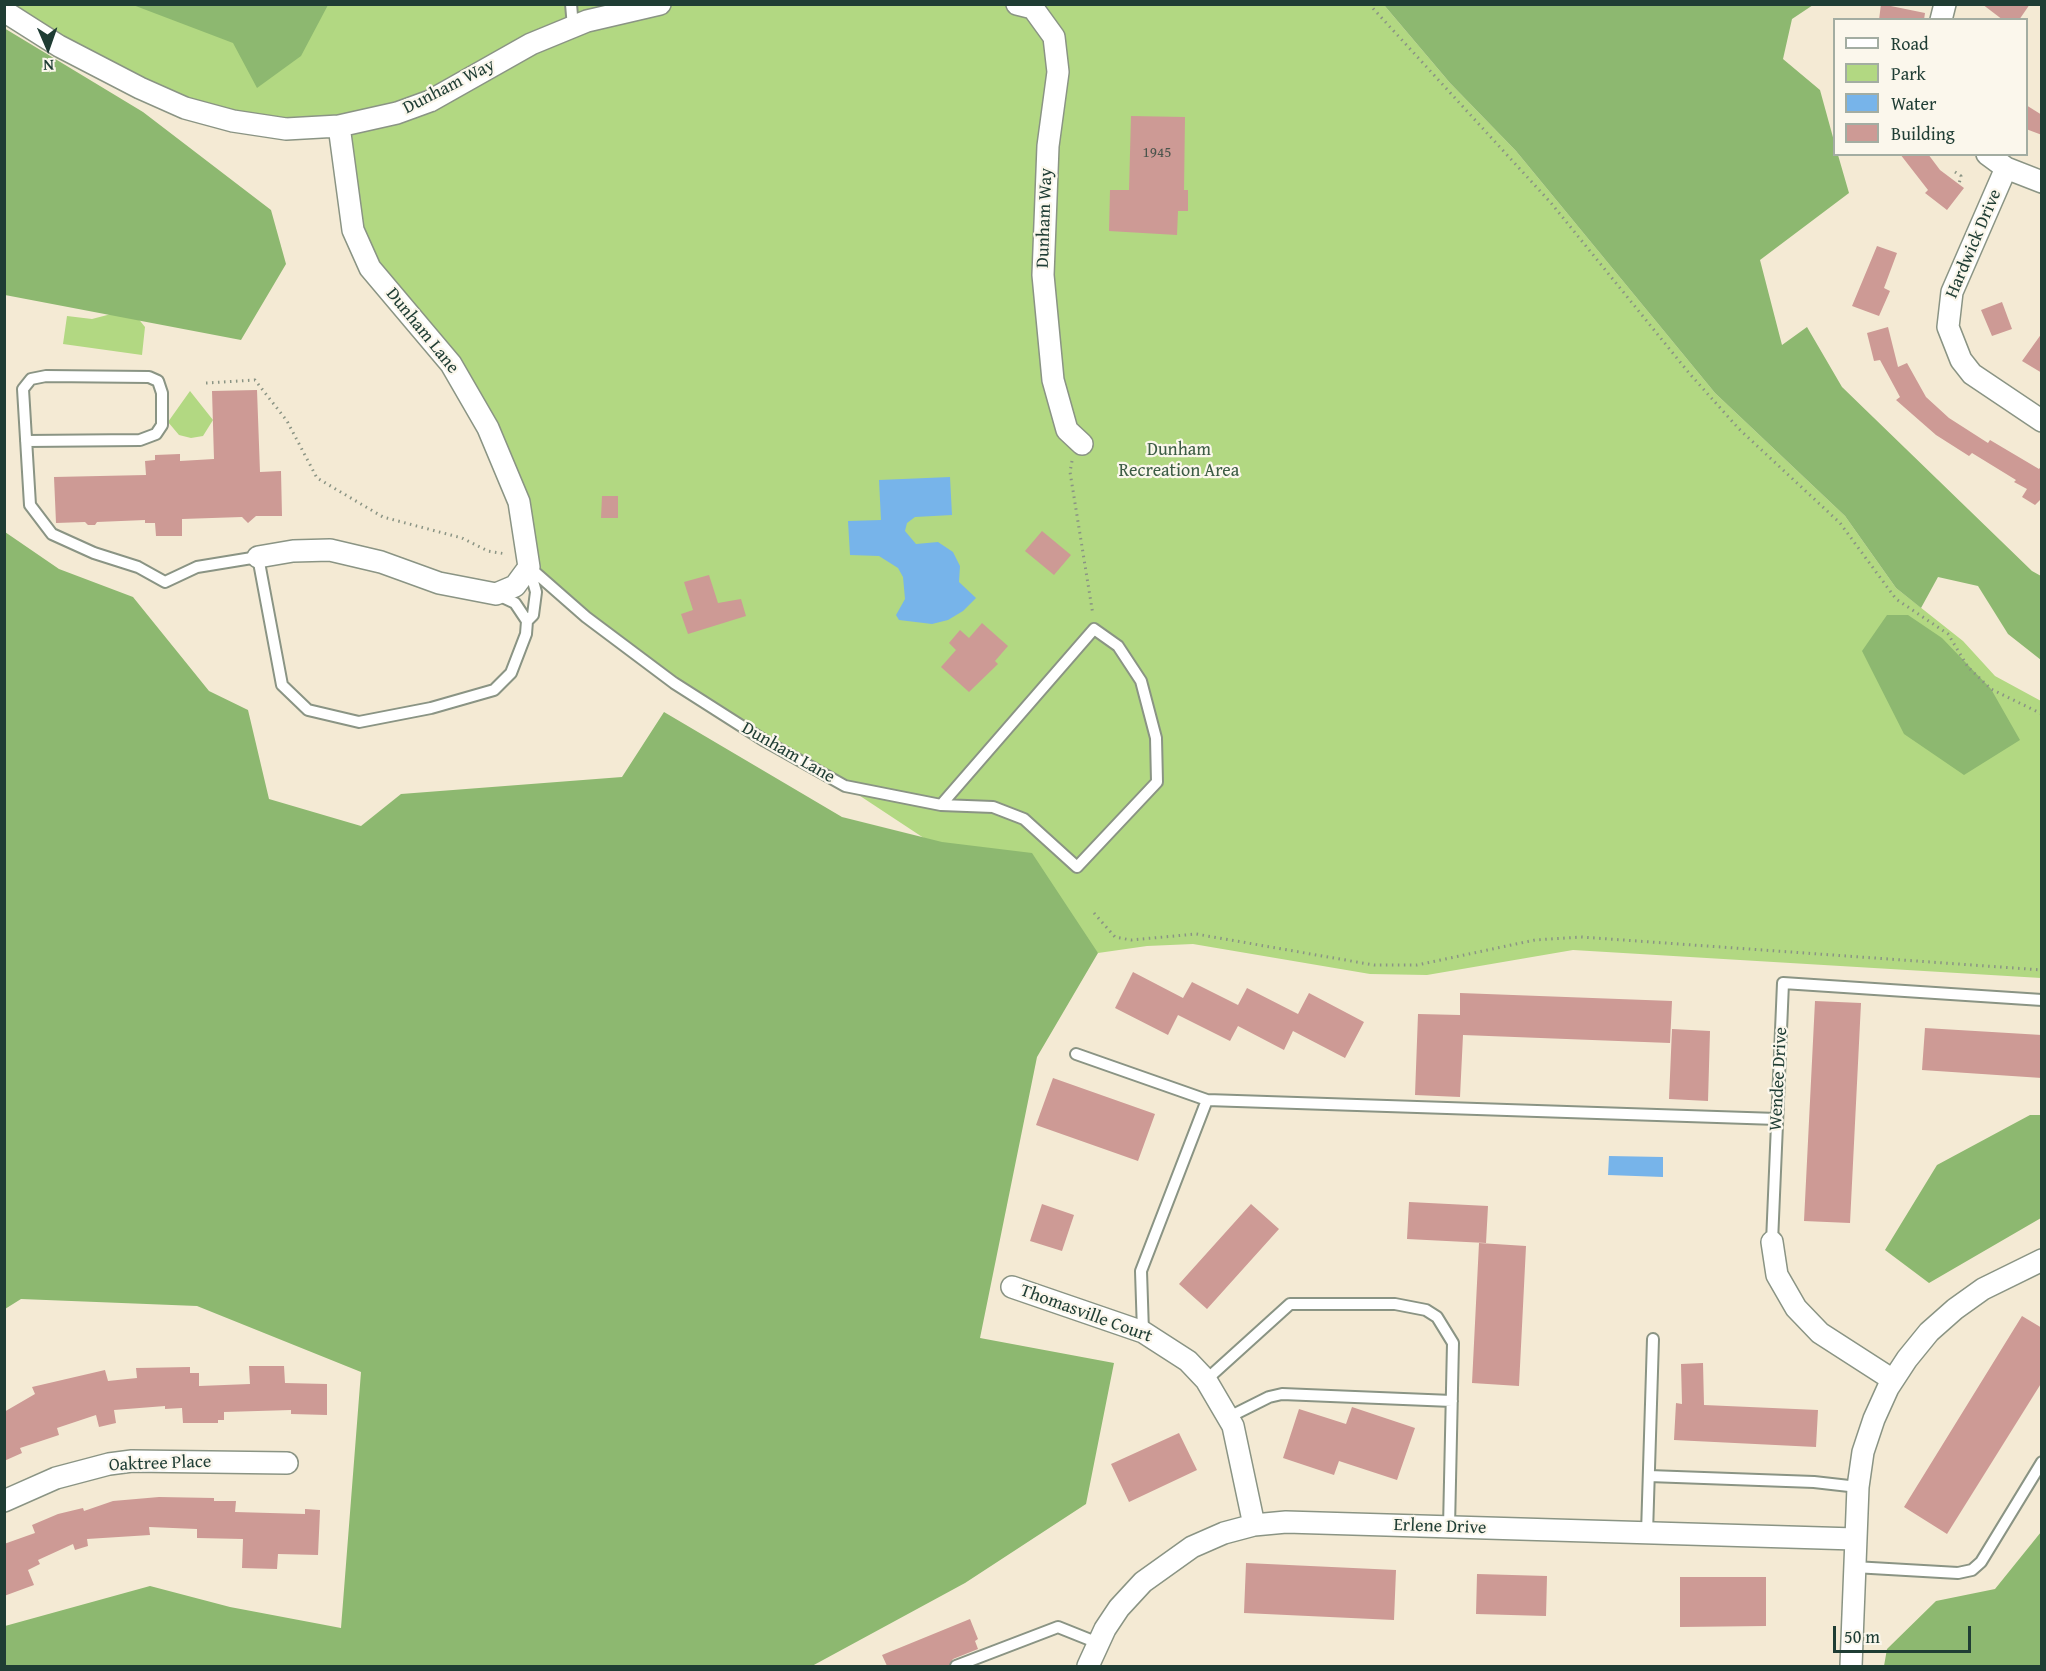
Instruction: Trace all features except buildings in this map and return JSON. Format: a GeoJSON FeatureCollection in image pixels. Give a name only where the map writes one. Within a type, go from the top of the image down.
{"type":"FeatureCollection","features":[{"type":"Feature","properties":{"kind":"street","name":"Dunham Way"},"geometry":{"type":"LineString","coordinates":[[4,11],[59,46],[140,88],[185,108],[233,121],[286,129],[339,126],[398,113],[430,101],[531,44],[573,27],[660,4]]}},
{"type":"Feature","properties":{"kind":"street","name":"Dunham Way"},"geometry":{"type":"LineString","coordinates":[[1018,5],[1033,8],[1054,37],[1058,72],[1048,146],[1042,275],[1053,380],[1067,430],[1082,444]]}},
{"type":"Feature","properties":{"kind":"street","name":"Dunham Lane"},"geometry":{"type":"LineString","coordinates":[[339,126],[353,230],[370,268],[451,364],[488,428],[519,502],[523,561]]}},
{"type":"Feature","properties":{"kind":"street"},"geometry":{"type":"LineString","coordinates":[[1990,156],[2006,168],[2042,182]]}},
{"type":"Feature","properties":{"kind":"street","name":"Hardwick Drive"},"geometry":{"type":"LineString","coordinates":[[2006,168],[1952,292],[1948,327],[1961,360],[1972,374],[2042,421]]}},
{"type":"Feature","properties":{"kind":"street"},"geometry":{"type":"LineString","coordinates":[[258,557],[293,551],[330,550],[381,562],[439,583],[496,594],[515,586],[523,561]]}},
{"type":"Feature","properties":{"kind":"street","name":"Wendee Drive"},"geometry":{"type":"LineString","coordinates":[[1772,1242],[1777,1275],[1796,1308],[1820,1333],[1893,1380]]}},
{"type":"Feature","properties":{"kind":"street"},"geometry":{"type":"LineString","coordinates":[[1851,1666],[1858,1486],[1863,1452],[1874,1419],[1893,1380],[1929,1332],[1983,1289],[2040,1266]]}},
{"type":"Feature","properties":{"kind":"street","name":"Thomasville Court"},"geometry":{"type":"LineString","coordinates":[[1012,1287],[1143,1332],[1181,1356],[1206,1380],[1229,1417],[1238,1443],[1254,1526]]}},
{"type":"Feature","properties":{"kind":"street","name":"Oaktree Place"},"geometry":{"type":"LineString","coordinates":[[4,1501],[56,1478],[109,1464],[132,1461],[287,1463]]}},
{"type":"Feature","properties":{"kind":"street","name":"Erlene Drive"},"geometry":{"type":"LineString","coordinates":[[1088,1666],[1098,1643],[1119,1608],[1163,1565],[1192,1547],[1224,1533],[1254,1526],[1286,1522],[1855,1539]]}},
{"type":"Feature","properties":{"kind":"lane"},"geometry":{"type":"LineString","coordinates":[[572,4],[573,27]]}},
{"type":"Feature","properties":{"kind":"lane"},"geometry":{"type":"LineString","coordinates":[[26,441],[140,440],[156,434],[162,425],[162,393],[158,381],[149,377],[57,376],[31,379],[23,389],[26,441],[30,505],[52,534],[94,553],[138,567],[165,582],[197,567],[258,557],[282,685],[308,710],[359,722],[431,708],[494,690],[511,673],[526,633],[527,621],[515,603],[496,594]]}},
{"type":"Feature","properties":{"kind":"lane"},"geometry":{"type":"LineString","coordinates":[[523,561],[536,592],[533,615],[527,621]]}},
{"type":"Feature","properties":{"kind":"lane","name":"Dunham Lane"},"geometry":{"type":"LineString","coordinates":[[523,561],[586,617],[675,683],[765,741],[845,786],[941,805],[993,807],[1024,819],[1077,867],[1157,782],[1156,738],[1142,681],[1118,646],[1094,629]]}},
{"type":"Feature","properties":{"kind":"lane"},"geometry":{"type":"LineString","coordinates":[[941,805],[1094,629]]}},
{"type":"Feature","properties":{"kind":"lane","name":"Wendee Drive"},"geometry":{"type":"LineString","coordinates":[[1772,1242],[1783,983],[2042,1000]]}},
{"type":"Feature","properties":{"kind":"lane"},"geometry":{"type":"LineString","coordinates":[[1076,1054],[1207,1100],[1777,1119]]}},
{"type":"Feature","properties":{"kind":"lane"},"geometry":{"type":"LineString","coordinates":[[1143,1332],[1141,1271],[1207,1100]]}},
{"type":"Feature","properties":{"kind":"lane"},"geometry":{"type":"LineString","coordinates":[[1206,1380],[1290,1304],[1395,1304],[1426,1310],[1437,1317],[1447,1329],[1453,1343],[1449,1527]]}},
{"type":"Feature","properties":{"kind":"lane"},"geometry":{"type":"LineString","coordinates":[[1647,1533],[1653,1340]]}},
{"type":"Feature","properties":{"kind":"lane"},"geometry":{"type":"LineString","coordinates":[[1229,1417],[1269,1397],[1282,1394],[1452,1401]]}},
{"type":"Feature","properties":{"kind":"lane"},"geometry":{"type":"LineString","coordinates":[[1854,1568],[1958,1573],[1972,1570],[1981,1562],[2042,1462]]}},
{"type":"Feature","properties":{"kind":"lane"},"geometry":{"type":"LineString","coordinates":[[1649,1476],[1814,1482],[1858,1486]]}},
{"type":"Feature","properties":{"kind":"lane"},"geometry":{"type":"LineString","coordinates":[[956,1666],[1058,1627],[1098,1643]]}},
{"type":"Feature","properties":{"kind":"path"},"geometry":{"type":"LineString","coordinates":[[1369,4],[1551,203],[1689,374],[1739,429],[1840,523],[1896,599],[1948,634],[1968,667],[1991,689],[2042,714]]}},
{"type":"Feature","properties":{"kind":"path"},"geometry":{"type":"LineString","coordinates":[[1955,172],[1961,176],[1959,184]]}},
{"type":"Feature","properties":{"kind":"path"},"geometry":{"type":"LineString","coordinates":[[206,382],[255,380],[287,421],[317,478],[383,517],[462,538],[488,551],[523,561]]}},
{"type":"Feature","properties":{"kind":"path"},"geometry":{"type":"LineString","coordinates":[[1082,444],[1072,459],[1070,472],[1094,629]]}},
{"type":"Feature","properties":{"kind":"path"},"geometry":{"type":"LineString","coordinates":[[1094,913],[1115,938],[1131,940],[1196,934],[1374,965],[1417,965],[1535,940],[1581,937],[2042,970]]}},
{"type":"Feature","properties":{"kind":"green space","name":"Dunham Recreation Area"},"geometry":{"type":"Polygon","coordinates":[[[4,5],[1384,5],[1450,83],[1516,151],[1715,393],[1845,516],[1896,588],[1963,641],[1995,676],[2041,701],[2041,978],[1573,950],[1427,975],[1370,974],[1193,944],[1147,946],[1098,953],[845,786],[675,683],[529,567],[488,428],[370,268],[339,126],[185,108],[4,5]]]}},
{"type":"Feature","properties":{"kind":"green space"},"geometry":{"type":"Polygon","coordinates":[[[133,5],[328,5],[301,56],[257,88],[233,43],[133,5]]]}},
{"type":"Feature","properties":{"kind":"green space"},"geometry":{"type":"Polygon","coordinates":[[[1384,5],[1813,5],[1792,19],[1783,59],[1820,90],[1833,137],[1833,156],[1838,156],[1849,193],[1760,260],[1782,345],[1807,327],[1842,387],[2032,571],[2041,576],[2041,660],[2008,634],[1978,586],[1938,577],[1921,608],[1896,588],[1845,516],[1715,393],[1516,151],[1450,83],[1384,5]]]}},
{"type":"Feature","properties":{"kind":"green space"},"geometry":{"type":"Polygon","coordinates":[[[4,28],[143,112],[271,210],[286,264],[241,340],[5,295],[4,28]]]}},
{"type":"Feature","properties":{"kind":"green space"},"geometry":{"type":"Polygon","coordinates":[[[115,313],[137,317],[145,327],[142,355],[63,344],[67,316],[92,319],[115,313]]]}},
{"type":"Feature","properties":{"kind":"green space"},"geometry":{"type":"Polygon","coordinates":[[[190,391],[213,420],[203,436],[191,438],[179,435],[168,422],[190,391]]]}},
{"type":"Feature","properties":{"kind":"green space"},"geometry":{"type":"Polygon","coordinates":[[[5,532],[59,569],[133,597],[209,691],[248,710],[269,799],[361,826],[401,794],[622,777],[664,712],[842,817],[942,842],[1032,853],[1098,953],[1037,1057],[980,1338],[1114,1363],[1086,1504],[965,1583],[812,1666],[5,1666],[5,1626],[150,1586],[230,1607],[341,1628],[361,1372],[197,1306],[21,1299],[5,1309],[5,532]]]}},
{"type":"Feature","properties":{"kind":"green space"},"geometry":{"type":"Polygon","coordinates":[[[1887,615],[1908,615],[1942,638],[1991,689],[2020,740],[1964,775],[1904,734],[1862,651],[1887,615]]]}},
{"type":"Feature","properties":{"kind":"green space"},"geometry":{"type":"Polygon","coordinates":[[[2030,1115],[2041,1115],[2041,1218],[1929,1283],[1885,1250],[1937,1165],[2030,1115]]]}},
{"type":"Feature","properties":{"kind":"green space"},"geometry":{"type":"Polygon","coordinates":[[[2041,1532],[2041,1666],[1884,1666],[1887,1649],[1936,1601],[1995,1589],[2041,1532]]]}},
{"type":"Feature","properties":{"kind":"water"},"geometry":{"type":"Polygon","coordinates":[[[950,477],[952,515],[915,517],[907,523],[905,531],[916,544],[938,542],[953,552],[960,566],[959,582],[976,598],[963,611],[948,620],[932,624],[899,620],[896,615],[905,599],[903,577],[898,568],[879,556],[850,555],[848,521],[881,520],[879,480],[950,477]]]}},
{"type":"Feature","properties":{"kind":"water"},"geometry":{"type":"Polygon","coordinates":[[[1609,1156],[1663,1157],[1663,1177],[1608,1175],[1609,1156]]]}}]}
